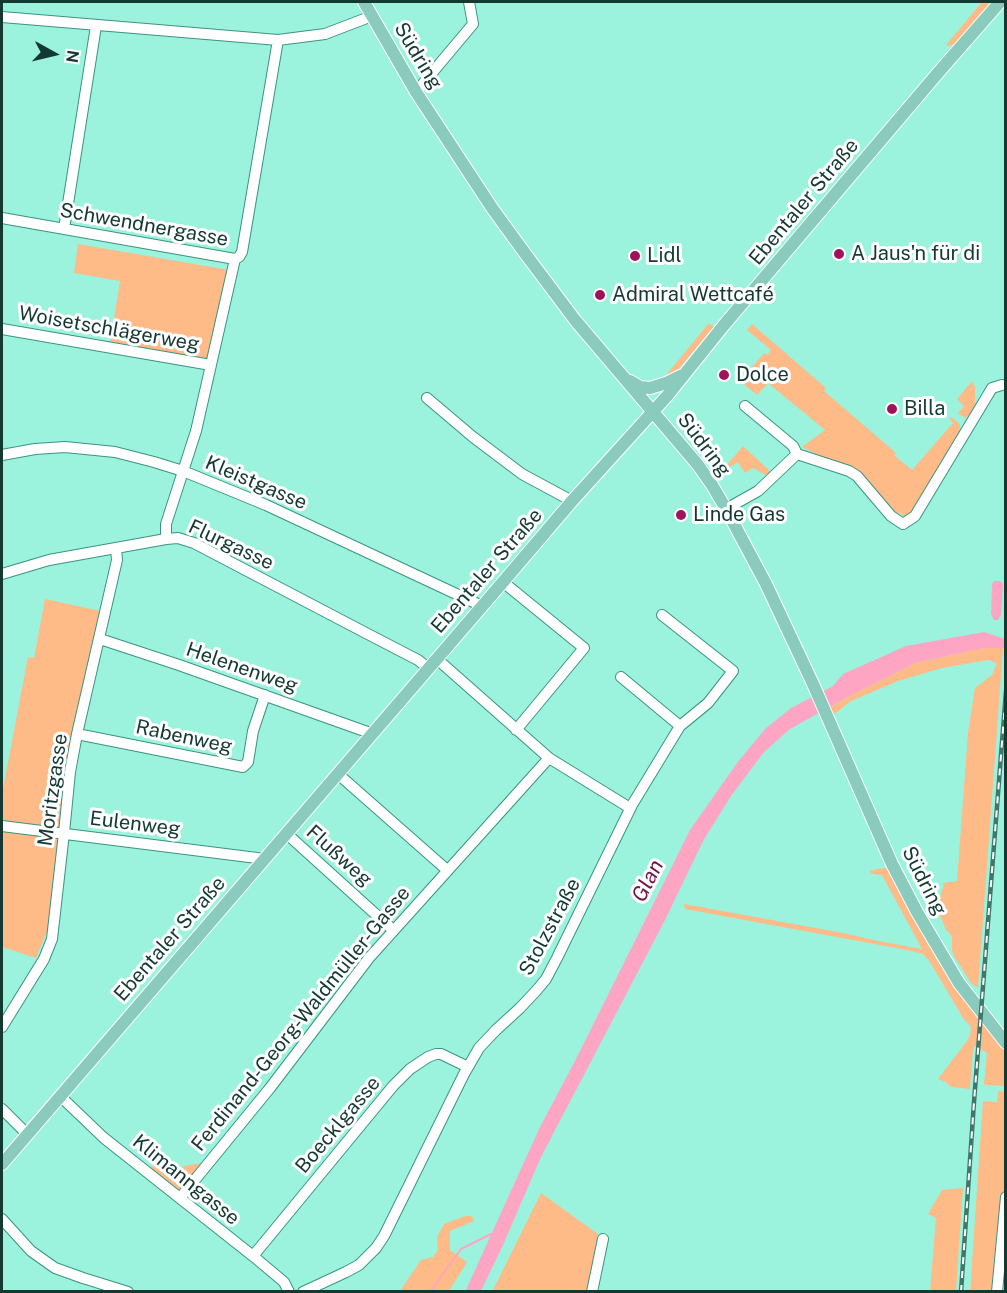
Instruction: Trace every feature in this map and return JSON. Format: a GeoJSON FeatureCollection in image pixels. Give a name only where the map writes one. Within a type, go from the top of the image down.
{"type":"FeatureCollection","features":[{"type":"Feature","properties":{"kind":"main road","name":"Südring"},"geometry":{"type":"LineString","coordinates":[[364,2],[416,92],[524,252],[556,296],[698,465],[726,509],[766,584],[813,684],[892,864],[917,912],[959,983],[1005,1042]]}},
{"type":"Feature","properties":{"kind":"main road","name":"Ebentaler Straße"},"geometry":{"type":"LineString","coordinates":[[2,1164],[572,501],[686,373],[724,325],[1000,2]]}},
{"type":"Feature","properties":{"kind":"main road"},"geometry":{"type":"LineString","coordinates":[[624,378],[640,387],[650,388],[686,373]]}},
{"type":"Feature","properties":{"kind":"street"},"geometry":{"type":"LineString","coordinates":[[416,92],[472,24],[469,2]]}},
{"type":"Feature","properties":{"kind":"street"},"geometry":{"type":"LineString","coordinates":[[2,17],[278,40],[325,34],[372,16]]}},
{"type":"Feature","properties":{"kind":"street"},"geometry":{"type":"LineString","coordinates":[[64,229],[96,26]]}},
{"type":"Feature","properties":{"kind":"street","name":"Schwendnergasse"},"geometry":{"type":"LineString","coordinates":[[2,218],[235,259],[240,257],[278,40]]}},
{"type":"Feature","properties":{"kind":"street","name":"Woisetschlägerweg"},"geometry":{"type":"LineString","coordinates":[[166,539],[166,525],[196,430],[235,259]]}},
{"type":"Feature","properties":{"kind":"street","name":"Woisetschlägerweg"},"geometry":{"type":"LineString","coordinates":[[2,328],[211,365]]}},
{"type":"Feature","properties":{"kind":"street"},"geometry":{"type":"LineString","coordinates":[[745,406],[793,446],[797,454],[849,471],[891,516],[903,524],[915,516],[992,388],[1002,385]]}},
{"type":"Feature","properties":{"kind":"street"},"geometry":{"type":"LineString","coordinates":[[428,398],[473,437],[522,474],[572,501]]}},
{"type":"Feature","properties":{"kind":"street","name":"Kleistgasse"},"geometry":{"type":"LineString","coordinates":[[2,455],[65,447],[115,452],[183,471],[266,505],[482,606]]}},
{"type":"Feature","properties":{"kind":"street"},"geometry":{"type":"LineString","coordinates":[[726,509],[758,491],[797,454]]}},
{"type":"Feature","properties":{"kind":"street","name":"Flurgasse"},"geometry":{"type":"LineString","coordinates":[[2,574],[49,560],[166,539],[178,538],[194,543],[418,660],[432,664],[549,758],[630,808]]}},
{"type":"Feature","properties":{"kind":"street","name":"Moritzgasse"},"geometry":{"type":"LineString","coordinates":[[2,1027],[49,948],[53,930],[70,772],[117,560],[116,548]]}},
{"type":"Feature","properties":{"kind":"street"},"geometry":{"type":"LineString","coordinates":[[503,582],[584,648],[516,730]]}},
{"type":"Feature","properties":{"kind":"street","name":"Stolzstraße"},"geometry":{"type":"LineString","coordinates":[[303,1292],[359,1265],[376,1248],[478,1048],[537,991],[546,979],[630,808],[680,726],[708,703],[733,671],[662,615]]}},
{"type":"Feature","properties":{"kind":"street","name":"Helenenweg"},"geometry":{"type":"LineString","coordinates":[[100,639],[372,734]]}},
{"type":"Feature","properties":{"kind":"street"},"geometry":{"type":"LineString","coordinates":[[621,677],[680,726]]}},
{"type":"Feature","properties":{"kind":"street","name":"Rabenweg"},"geometry":{"type":"LineString","coordinates":[[77,734],[243,767],[248,762],[253,732],[265,695]]}},
{"type":"Feature","properties":{"kind":"street","name":"Ferdinand-Georg-Waldmüller-Gasse"},"geometry":{"type":"LineString","coordinates":[[180,1198],[270,1088],[369,958],[549,758]]}},
{"type":"Feature","properties":{"kind":"street"},"geometry":{"type":"LineString","coordinates":[[338,774],[447,870]]}},
{"type":"Feature","properties":{"kind":"street","name":"Eulenweg"},"geometry":{"type":"LineString","coordinates":[[2,826],[265,859]]}},
{"type":"Feature","properties":{"kind":"street","name":"Flußweg"},"geometry":{"type":"LineString","coordinates":[[287,834],[393,930]]}},
{"type":"Feature","properties":{"kind":"street","name":"Boecklgasse"},"geometry":{"type":"LineString","coordinates":[[253,1256],[393,1086],[410,1070],[428,1056],[436,1054],[468,1067]]}},
{"type":"Feature","properties":{"kind":"street","name":"Klimanngasse"},"geometry":{"type":"LineString","coordinates":[[60,1096],[105,1138],[284,1282],[290,1292]]}},
{"type":"Feature","properties":{"kind":"street"},"geometry":{"type":"LineString","coordinates":[[2,1109],[27,1134]]}},
{"type":"Feature","properties":{"kind":"street"},"geometry":{"type":"LineString","coordinates":[[997,1292],[1005,1197]]}},
{"type":"Feature","properties":{"kind":"street"},"geometry":{"type":"LineString","coordinates":[[2,1219],[31,1251],[55,1268],[128,1292]]}},
{"type":"Feature","properties":{"kind":"street"},"geometry":{"type":"LineString","coordinates":[[592,1292],[603,1239]]}},
{"type":"Feature","properties":{"kind":"shaded area"},"geometry":{"type":"Polygon","coordinates":[[[982,2],[992,2],[956,44],[946,45],[982,2]]]}},
{"type":"Feature","properties":{"kind":"shaded area"},"geometry":{"type":"Polygon","coordinates":[[[78,244],[229,270],[209,361],[110,344],[120,281],[74,273],[78,244]]]}},
{"type":"Feature","properties":{"kind":"shaded area"},"geometry":{"type":"Polygon","coordinates":[[[709,323],[714,327],[671,378],[662,380],[709,323]]]}},
{"type":"Feature","properties":{"kind":"shaded area"},"geometry":{"type":"Polygon","coordinates":[[[752,324],[826,388],[824,391],[896,453],[894,455],[912,470],[953,423],[949,418],[951,417],[960,424],[960,434],[913,514],[906,518],[900,513],[893,513],[859,475],[802,447],[825,430],[768,383],[757,395],[740,381],[764,353],[767,355],[771,350],[747,330],[752,324]]]}},
{"type":"Feature","properties":{"kind":"shaded area"},"geometry":{"type":"Polygon","coordinates":[[[972,381],[975,387],[975,404],[970,415],[965,418],[958,413],[964,406],[957,399],[972,381]]]}},
{"type":"Feature","properties":{"kind":"shaded area"},"geometry":{"type":"Polygon","coordinates":[[[743,446],[771,472],[767,476],[753,468],[745,473],[738,462],[719,474],[743,446]]]}},
{"type":"Feature","properties":{"kind":"shaded area"},"geometry":{"type":"Polygon","coordinates":[[[994,581],[1000,581],[1003,584],[1001,615],[998,620],[994,620],[991,614],[994,581]]]}},
{"type":"Feature","properties":{"kind":"shaded area"},"geometry":{"type":"Polygon","coordinates":[[[45,599],[101,611],[61,831],[2,823],[2,794],[28,657],[34,658],[45,599]]]}},
{"type":"Feature","properties":{"kind":"shaded area"},"geometry":{"type":"Polygon","coordinates":[[[984,632],[1005,639],[1005,648],[984,648],[915,663],[790,729],[764,752],[731,796],[703,841],[664,922],[541,1157],[481,1291],[465,1292],[540,1127],[690,830],[737,763],[765,729],[791,708],[833,686],[843,674],[906,646],[984,632]]]}},
{"type":"Feature","properties":{"kind":"shaded area"},"geometry":{"type":"Polygon","coordinates":[[[984,648],[1003,648],[978,988],[971,983],[954,956],[952,936],[946,930],[939,913],[943,883],[957,881],[968,733],[975,688],[992,675],[997,663],[988,660],[942,668],[898,681],[851,701],[833,715],[830,707],[915,663],[984,648]]]}},
{"type":"Feature","properties":{"kind":"shaded area"},"geometry":{"type":"Polygon","coordinates":[[[2,829],[60,836],[48,929],[36,958],[2,947],[2,829]]]}},
{"type":"Feature","properties":{"kind":"shaded area"},"geometry":{"type":"Polygon","coordinates":[[[888,868],[948,976],[1005,1051],[1005,1086],[984,1085],[987,1053],[974,1046],[970,1089],[951,1087],[938,1079],[967,1041],[971,1027],[923,954],[685,909],[684,904],[922,949],[882,875],[872,874],[869,871],[888,868]]]}},
{"type":"Feature","properties":{"kind":"shaded area"},"geometry":{"type":"Polygon","coordinates":[[[998,1091],[1005,1092],[1006,1172],[994,1291],[970,1292],[983,1101],[997,1102],[998,1091]]]}},
{"type":"Feature","properties":{"kind":"shaded area"},"geometry":{"type":"Polygon","coordinates":[[[207,1162],[182,1194],[149,1167],[168,1163],[174,1168],[207,1162]]]}},
{"type":"Feature","properties":{"kind":"shaded area"},"geometry":{"type":"Polygon","coordinates":[[[963,1188],[956,1291],[930,1291],[936,1218],[928,1214],[942,1190],[963,1188]]]}},
{"type":"Feature","properties":{"kind":"shaded area"},"geometry":{"type":"Polygon","coordinates":[[[541,1193],[598,1234],[587,1291],[492,1292],[541,1193]]]}},
{"type":"Feature","properties":{"kind":"shaded area"},"geometry":{"type":"Polygon","coordinates":[[[465,1216],[472,1216],[474,1221],[450,1231],[450,1250],[467,1262],[449,1291],[400,1291],[421,1260],[433,1257],[438,1250],[437,1237],[444,1224],[465,1216]]]}},
{"type":"Feature","properties":{"kind":"waterway"},"geometry":{"type":"LineString","coordinates":[[430,1292],[461,1249],[491,1234]]}},
{"type":"Feature","properties":{"kind":"railway"},"geometry":{"type":"LineString","coordinates":[[961,1292],[1006,691]]}},
{"type":"Feature","properties":{"kind":"place","name":"A Jaus'n für di"},"geometry":{"type":"Point","coordinates":[839,254]}},
{"type":"Feature","properties":{"kind":"place","name":"Lidl"},"geometry":{"type":"Point","coordinates":[635,256]}},
{"type":"Feature","properties":{"kind":"place","name":"Admiral Wettcafé"},"geometry":{"type":"Point","coordinates":[600,295]}},
{"type":"Feature","properties":{"kind":"place","name":"Dolce"},"geometry":{"type":"Point","coordinates":[724,375]}},
{"type":"Feature","properties":{"kind":"place","name":"Billa"},"geometry":{"type":"Point","coordinates":[892,409]}},
{"type":"Feature","properties":{"kind":"place","name":"Linde Gas"},"geometry":{"type":"Point","coordinates":[681,515]}},
{"type":"Feature","properties":{"kind":"water label","name":"Glan"},"geometry":{"type":"Point","coordinates":[648,881]}}]}
